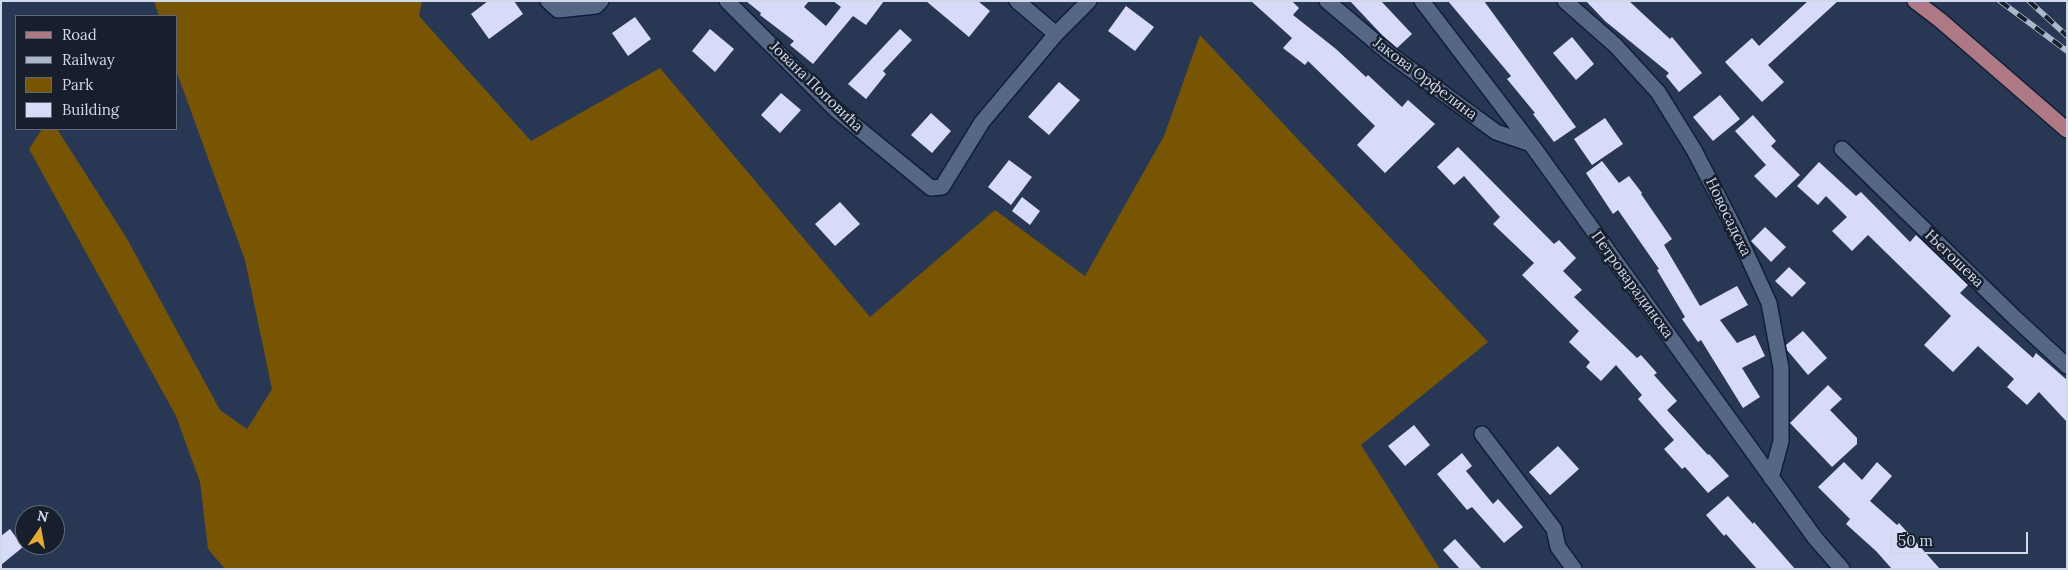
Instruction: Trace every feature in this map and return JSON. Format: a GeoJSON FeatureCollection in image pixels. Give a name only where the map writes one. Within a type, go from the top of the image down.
{"type":"FeatureCollection","features":[{"type":"Feature","properties":{"kind":"main road"},"geometry":{"type":"LineString","coordinates":[[1915,1],[1940,20],[2067,130]]}},
{"type":"Feature","properties":{"kind":"street"},"geometry":{"type":"LineString","coordinates":[[548,1],[558,10],[596,6],[601,1]]}},
{"type":"Feature","properties":{"kind":"street","name":"Јована Поповића"},"geometry":{"type":"LineString","coordinates":[[727,1],[836,110],[931,188],[942,187],[982,122],[1056,34]]}},
{"type":"Feature","properties":{"kind":"street"},"geometry":{"type":"LineString","coordinates":[[1016,1],[1056,34],[1089,1]]}},
{"type":"Feature","properties":{"kind":"street","name":"Јакова Орфелина"},"geometry":{"type":"LineString","coordinates":[[1326,1],[1391,55],[1496,132],[1530,144]]}},
{"type":"Feature","properties":{"kind":"street","name":"Петроварадинска"},"geometry":{"type":"LineString","coordinates":[[1422,1],[1530,144],[1815,538],[1842,569]]}},
{"type":"Feature","properties":{"kind":"street","name":"Новосадска"},"geometry":{"type":"LineString","coordinates":[[1566,1],[1615,45],[1658,92],[1694,150],[1736,232],[1769,303],[1781,368],[1781,441],[1771,478]]}},
{"type":"Feature","properties":{"kind":"street","name":"Његошева"},"geometry":{"type":"LineString","coordinates":[[1842,149],[2014,318],[2067,366]]}},
{"type":"Feature","properties":{"kind":"street"},"geometry":{"type":"LineString","coordinates":[[1482,434],[1554,529],[1558,547],[1574,569]]}},
{"type":"Feature","properties":{"kind":"green space"},"geometry":{"type":"Polygon","coordinates":[[[154,1],[422,1],[419,16],[531,141],[660,68],[870,317],[995,210],[1085,276],[1164,136],[1200,35],[1488,342],[1361,445],[1440,569],[225,569],[208,549],[200,482],[176,416],[29,149],[41,130],[58,130],[126,237],[220,410],[247,429],[272,389],[245,260],[178,76],[178,15],[159,15],[154,1]]]}},
{"type":"Feature","properties":{"kind":"building"},"geometry":{"type":"Polygon","coordinates":[[[488,1],[514,1],[523,14],[489,39],[471,14],[488,1]]]}},
{"type":"Feature","properties":{"kind":"building"},"geometry":{"type":"Polygon","coordinates":[[[746,1],[809,1],[804,7],[826,26],[841,7],[833,1],[884,1],[866,25],[853,16],[813,64],[790,45],[794,41],[760,15],[761,13],[746,1]]]}},
{"type":"Feature","properties":{"kind":"building"},"geometry":{"type":"Polygon","coordinates":[[[926,1],[978,1],[990,11],[969,37],[926,1]]]}},
{"type":"Feature","properties":{"kind":"building"},"geometry":{"type":"Polygon","coordinates":[[[1251,1],[1292,1],[1299,8],[1293,15],[1336,49],[1366,77],[1368,75],[1402,107],[1408,100],[1435,124],[1385,173],[1357,145],[1375,126],[1308,61],[1305,65],[1283,48],[1292,38],[1251,1]]]}},
{"type":"Feature","properties":{"kind":"building"},"geometry":{"type":"Polygon","coordinates":[[[1350,1],[1381,1],[1412,34],[1397,48],[1350,1]]]}},
{"type":"Feature","properties":{"kind":"building"},"geometry":{"type":"Polygon","coordinates":[[[1448,1],[1484,1],[1576,127],[1554,142],[1533,114],[1535,113],[1507,79],[1511,76],[1448,1]]]}},
{"type":"Feature","properties":{"kind":"building"},"geometry":{"type":"Polygon","coordinates":[[[1586,1],[1629,1],[1670,39],[1672,37],[1702,73],[1679,92],[1666,76],[1669,73],[1605,21],[1586,1]]]}},
{"type":"Feature","properties":{"kind":"building"},"geometry":{"type":"Polygon","coordinates":[[[1808,1],[1838,1],[1768,65],[1784,82],[1762,102],[1725,62],[1752,38],[1759,46],[1808,1]]]}},
{"type":"Feature","properties":{"kind":"building"},"geometry":{"type":"Polygon","coordinates":[[[1126,6],[1154,27],[1135,51],[1108,31],[1126,6]]]}},
{"type":"Feature","properties":{"kind":"building"},"geometry":{"type":"Polygon","coordinates":[[[635,17],[651,39],[628,56],[612,33],[635,17]]]}},
{"type":"Feature","properties":{"kind":"building"},"geometry":{"type":"Polygon","coordinates":[[[710,29],[734,49],[715,72],[692,51],[710,29]]]}},
{"type":"Feature","properties":{"kind":"building"},"geometry":{"type":"Polygon","coordinates":[[[900,29],[912,40],[883,71],[886,74],[866,99],[848,84],[900,29]]]}},
{"type":"Feature","properties":{"kind":"building"},"geometry":{"type":"Polygon","coordinates":[[[1572,37],[1594,64],[1576,80],[1553,53],[1572,37]]]}},
{"type":"Feature","properties":{"kind":"building"},"geometry":{"type":"Polygon","coordinates":[[[1059,82],[1080,100],[1049,135],[1028,117],[1059,82]]]}},
{"type":"Feature","properties":{"kind":"building"},"geometry":{"type":"Polygon","coordinates":[[[781,93],[801,110],[780,133],[761,115],[781,93]]]}},
{"type":"Feature","properties":{"kind":"building"},"geometry":{"type":"Polygon","coordinates":[[[1720,95],[1740,119],[1713,141],[1693,117],[1720,95]]]}},
{"type":"Feature","properties":{"kind":"building"},"geometry":{"type":"Polygon","coordinates":[[[931,113],[951,131],[932,153],[911,135],[931,113]]]}},
{"type":"Feature","properties":{"kind":"building"},"geometry":{"type":"Polygon","coordinates":[[[1753,115],[1776,141],[1771,146],[1800,175],[1776,198],[1754,176],[1766,165],[1735,131],[1753,115]]]}},
{"type":"Feature","properties":{"kind":"building"},"geometry":{"type":"Polygon","coordinates":[[[1605,118],[1623,144],[1592,165],[1574,139],[1605,118]]]}},
{"type":"Feature","properties":{"kind":"building"},"geometry":{"type":"Polygon","coordinates":[[[1458,147],[1554,244],[1559,240],[1576,258],[1563,271],[1582,290],[1574,297],[1637,358],[1641,355],[1657,373],[1654,375],[1677,401],[1667,410],[1729,476],[1708,493],[1685,467],[1682,469],[1664,449],[1674,440],[1638,399],[1642,395],[1616,365],[1601,381],[1586,367],[1590,362],[1569,342],[1579,331],[1522,275],[1534,263],[1493,224],[1500,217],[1464,176],[1454,185],[1437,167],[1458,147]]]}},
{"type":"Feature","properties":{"kind":"building"},"geometry":{"type":"Polygon","coordinates":[[[1009,160],[1032,177],[1011,205],[988,187],[1009,160]]]}},
{"type":"Feature","properties":{"kind":"building"},"geometry":{"type":"Polygon","coordinates":[[[1602,161],[1619,183],[1629,176],[1642,193],[1672,239],[1664,245],[1700,306],[1737,286],[1748,305],[1720,320],[1737,343],[1755,335],[1765,356],[1742,368],[1760,397],[1743,408],[1701,340],[1698,342],[1682,319],[1685,317],[1657,270],[1659,269],[1618,210],[1613,214],[1586,173],[1602,161]]]}},
{"type":"Feature","properties":{"kind":"building"},"geometry":{"type":"Polygon","coordinates":[[[1819,162],[1856,196],[1861,192],[1910,242],[1916,235],[1968,285],[1960,293],[2033,358],[2036,353],[2067,380],[2067,422],[2039,392],[2027,405],[2007,387],[2014,379],[1978,346],[1953,372],[1924,345],[1951,316],[1868,235],[1852,251],[1832,231],[1847,217],[1826,196],[1818,205],[1797,186],[1819,162]]]}},
{"type":"Feature","properties":{"kind":"building"},"geometry":{"type":"Polygon","coordinates":[[[1022,197],[1040,211],[1030,225],[1012,211],[1022,197]]]}},
{"type":"Feature","properties":{"kind":"building"},"geometry":{"type":"Polygon","coordinates":[[[840,202],[860,224],[835,246],[815,224],[840,202]]]}},
{"type":"Feature","properties":{"kind":"building"},"geometry":{"type":"Polygon","coordinates":[[[1765,227],[1786,247],[1771,262],[1751,241],[1765,227]]]}},
{"type":"Feature","properties":{"kind":"building"},"geometry":{"type":"Polygon","coordinates":[[[1789,267],[1806,283],[1792,297],[1775,281],[1789,267]]]}},
{"type":"Feature","properties":{"kind":"building"},"geometry":{"type":"Polygon","coordinates":[[[1803,331],[1827,358],[1808,375],[1787,350],[1786,345],[1803,331]]]}},
{"type":"Feature","properties":{"kind":"building"},"geometry":{"type":"Polygon","coordinates":[[[1828,385],[1842,399],[1830,410],[1857,438],[1857,444],[1832,467],[1790,423],[1828,385]]]}},
{"type":"Feature","properties":{"kind":"building"},"geometry":{"type":"Polygon","coordinates":[[[1414,425],[1430,445],[1405,466],[1388,446],[1414,425]]]}},
{"type":"Feature","properties":{"kind":"building"},"geometry":{"type":"Polygon","coordinates":[[[1558,446],[1579,469],[1550,495],[1529,472],[1558,446]]]}},
{"type":"Feature","properties":{"kind":"building"},"geometry":{"type":"Polygon","coordinates":[[[1462,453],[1472,466],[1466,471],[1493,504],[1498,499],[1523,527],[1504,543],[1472,507],[1467,510],[1437,474],[1462,453]]]}},
{"type":"Feature","properties":{"kind":"building"},"geometry":{"type":"Polygon","coordinates":[[[1844,462],[1862,480],[1877,462],[1892,476],[1870,501],[1897,525],[1899,523],[1940,569],[1892,569],[1876,551],[1846,524],[1850,519],[1818,487],[1844,462]]]}},
{"type":"Feature","properties":{"kind":"building"},"geometry":{"type":"Polygon","coordinates":[[[1728,496],[1753,524],[1754,522],[1795,569],[1757,569],[1726,534],[1724,536],[1706,515],[1728,496]]]}},
{"type":"Feature","properties":{"kind":"building"},"geometry":{"type":"Polygon","coordinates":[[[10,529],[15,536],[15,554],[1,565],[1,536],[10,529]]]}},
{"type":"Feature","properties":{"kind":"building"},"geometry":{"type":"Polygon","coordinates":[[[1455,539],[1482,569],[1460,569],[1443,550],[1455,539]]]}},
{"type":"Feature","properties":{"kind":"railway"},"geometry":{"type":"LineString","coordinates":[[2000,1],[2067,51]]}},
{"type":"Feature","properties":{"kind":"railway"},"geometry":{"type":"LineString","coordinates":[[2029,1],[2067,36]]}}]}
